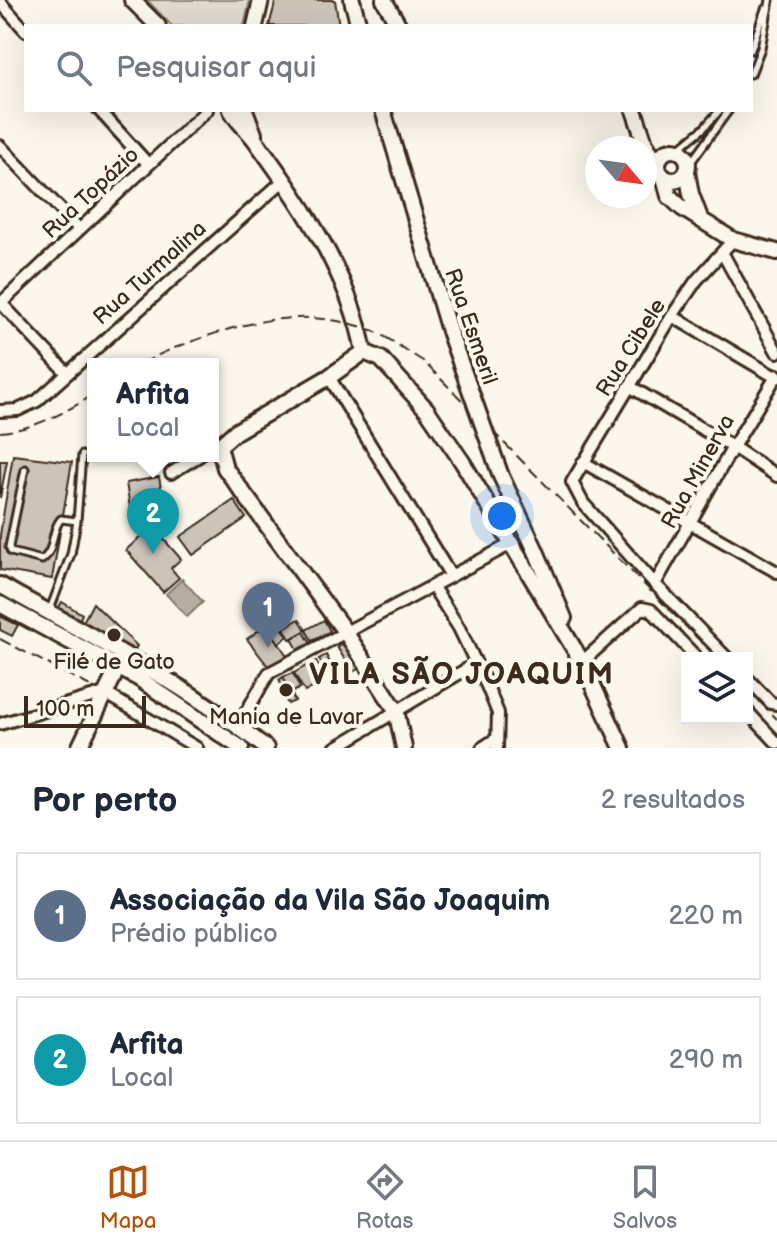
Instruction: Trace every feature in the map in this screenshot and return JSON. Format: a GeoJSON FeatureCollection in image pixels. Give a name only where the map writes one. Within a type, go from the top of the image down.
{"type":"FeatureCollection","features":[{"type":"Feature","properties":{"kind":"street"},"geometry":{"type":"LineString","coordinates":[[132,0],[156,24]]}},
{"type":"Feature","properties":{"kind":"street"},"geometry":{"type":"LineString","coordinates":[[253,24],[259,0]]}},
{"type":"Feature","properties":{"kind":"street"},"geometry":{"type":"LineString","coordinates":[[352,0],[358,24]]}},
{"type":"Feature","properties":{"kind":"street"},"geometry":{"type":"LineString","coordinates":[[384,0],[398,24]]}},
{"type":"Feature","properties":{"kind":"street"},"geometry":{"type":"LineString","coordinates":[[0,2],[24,29]]}},
{"type":"Feature","properties":{"kind":"street"},"geometry":{"type":"LineString","coordinates":[[101,112],[148,164]]}},
{"type":"Feature","properties":{"kind":"street","name":"Rua Topázio"},"geometry":{"type":"LineString","coordinates":[[0,303],[205,112]]}},
{"type":"Feature","properties":{"kind":"street"},"geometry":{"type":"LineString","coordinates":[[232,112],[257,141]]}},
{"type":"Feature","properties":{"kind":"street"},"geometry":{"type":"LineString","coordinates":[[246,112],[257,141],[328,252],[360,328],[364,352]]}},
{"type":"Feature","properties":{"kind":"street","name":"Rua Esmeril"},"geometry":{"type":"LineString","coordinates":[[384,112],[449,331],[501,476],[582,662]]}},
{"type":"Feature","properties":{"kind":"street"},"geometry":{"type":"LineString","coordinates":[[635,112],[650,156],[661,172],[669,196],[733,240],[777,252]]}},
{"type":"Feature","properties":{"kind":"street"},"geometry":{"type":"LineString","coordinates":[[641,130],[654,143],[687,158],[691,194],[700,218]]}},
{"type":"Feature","properties":{"kind":"street"},"geometry":{"type":"LineString","coordinates":[[0,146],[79,229]]}},
{"type":"Feature","properties":{"kind":"street"},"geometry":{"type":"LineString","coordinates":[[661,172],[663,153],[674,150]]}},
{"type":"Feature","properties":{"kind":"street"},"geometry":{"type":"LineString","coordinates":[[661,172],[676,180],[688,168]]}},
{"type":"Feature","properties":{"kind":"street","name":"Rua Turmalina"},"geometry":{"type":"LineString","coordinates":[[0,411],[18,410],[37,401],[283,181]]}},
{"type":"Feature","properties":{"kind":"street","name":"Rua Cibele"},"geometry":{"type":"LineString","coordinates":[[655,584],[583,503],[572,482],[672,316],[696,281],[733,240]]}},
{"type":"Feature","properties":{"kind":"street"},"geometry":{"type":"LineString","coordinates":[[723,254],[777,352]]}},
{"type":"Feature","properties":{"kind":"street"},"geometry":{"type":"LineString","coordinates":[[0,303],[67,373]]}},
{"type":"Feature","properties":{"kind":"street"},"geometry":{"type":"LineString","coordinates":[[672,316],[776,377]]}},
{"type":"Feature","properties":{"kind":"street"},"geometry":{"type":"LineString","coordinates":[[219,445],[364,352]]}},
{"type":"Feature","properties":{"kind":"street"},"geometry":{"type":"LineString","coordinates":[[364,352],[381,359],[427,410],[463,463],[582,662],[622,748]]}},
{"type":"Feature","properties":{"kind":"street"},"geometry":{"type":"LineString","coordinates":[[329,377],[451,576]]}},
{"type":"Feature","properties":{"kind":"street","name":"Rua Minerva"},"geometry":{"type":"LineString","coordinates":[[655,584],[776,377]]}},
{"type":"Feature","properties":{"kind":"street"},"geometry":{"type":"LineString","coordinates":[[629,386],[777,476]]}},
{"type":"Feature","properties":{"kind":"street"},"geometry":{"type":"LineString","coordinates":[[219,454],[225,468],[346,633],[396,710],[404,748]]}},
{"type":"Feature","properties":{"kind":"street"},"geometry":{"type":"LineString","coordinates":[[171,473],[189,462]]}},
{"type":"Feature","properties":{"kind":"street"},"geometry":{"type":"LineString","coordinates":[[583,462],[777,572]]}},
{"type":"Feature","properties":{"kind":"street"},"geometry":{"type":"LineString","coordinates":[[238,726],[269,673],[513,543]]}},
{"type":"Feature","properties":{"kind":"street"},"geometry":{"type":"LineString","coordinates":[[655,584],[721,652]]}},
{"type":"Feature","properties":{"kind":"street"},"geometry":{"type":"LineString","coordinates":[[0,585],[184,691],[266,748]]}},
{"type":"Feature","properties":{"kind":"street"},"geometry":{"type":"LineString","coordinates":[[433,587],[459,628],[498,713],[496,744],[482,748]]}},
{"type":"Feature","properties":{"kind":"street"},"geometry":{"type":"LineString","coordinates":[[0,604],[138,678],[241,748]]}},
{"type":"Feature","properties":{"kind":"street"},"geometry":{"type":"LineString","coordinates":[[582,662],[642,608],[651,610],[691,652]]}},
{"type":"Feature","properties":{"kind":"street"},"geometry":{"type":"LineString","coordinates":[[79,748],[114,676],[108,661]]}},
{"type":"Feature","properties":{"kind":"street"},"geometry":{"type":"LineString","coordinates":[[335,748],[475,664]]}},
{"type":"Feature","properties":{"kind":"street"},"geometry":{"type":"LineString","coordinates":[[0,724],[105,693],[138,678]]}},
{"type":"Feature","properties":{"kind":"street"},"geometry":{"type":"LineString","coordinates":[[753,684],[771,703],[777,704]]}},
{"type":"Feature","properties":{"kind":"street"},"geometry":{"type":"LineString","coordinates":[[105,693],[197,748]]}},
{"type":"Feature","properties":{"kind":"street"},"geometry":{"type":"LineString","coordinates":[[753,717],[777,743]]}},
{"type":"Feature","properties":{"kind":"lane"},"geometry":{"type":"LineString","coordinates":[[753,69],[761,48],[769,0]]}},
{"type":"Feature","properties":{"kind":"lane"},"geometry":{"type":"LineString","coordinates":[[753,44],[769,0]]}},
{"type":"Feature","properties":{"kind":"lane"},"geometry":{"type":"LineString","coordinates":[[753,49],[761,48]]}},
{"type":"Feature","properties":{"kind":"lane"},"geometry":{"type":"LineString","coordinates":[[674,150],[704,128],[718,112]]}},
{"type":"Feature","properties":{"kind":"lane"},"geometry":{"type":"LineString","coordinates":[[688,168],[728,112]]}},
{"type":"Feature","properties":{"kind":"lane"},"geometry":{"type":"LineString","coordinates":[[49,613],[65,573],[77,521],[82,455]]}},
{"type":"Feature","properties":{"kind":"lane"},"geometry":{"type":"LineString","coordinates":[[25,469],[9,547],[11,552],[42,560],[50,552],[56,524],[61,519],[77,521]]}},
{"type":"Feature","properties":{"kind":"shaded area"},"geometry":{"type":"Polygon","coordinates":[[[147,0],[250,0],[244,24],[170,24],[147,0]]]}},
{"type":"Feature","properties":{"kind":"shaded area"},"geometry":{"type":"Polygon","coordinates":[[[182,579],[203,602],[187,617],[166,594],[182,579]]]}},
{"type":"Feature","properties":{"kind":"building"},"geometry":{"type":"Polygon","coordinates":[[[276,0],[335,0],[339,24],[270,24],[276,0]]]}},
{"type":"Feature","properties":{"kind":"building"},"geometry":{"type":"Polygon","coordinates":[[[13,455],[72,462],[52,579],[0,570],[0,535],[13,455]]]}},
{"type":"Feature","properties":{"kind":"building"},"geometry":{"type":"Polygon","coordinates":[[[0,461],[7,461],[0,498],[0,461]]]}},
{"type":"Feature","properties":{"kind":"building"},"geometry":{"type":"Polygon","coordinates":[[[159,477],[166,516],[159,517],[158,509],[131,514],[126,483],[159,477]]]}},
{"type":"Feature","properties":{"kind":"building"},"geometry":{"type":"Polygon","coordinates":[[[234,500],[246,518],[193,555],[180,537],[234,500]]]}},
{"type":"Feature","properties":{"kind":"building"},"geometry":{"type":"Polygon","coordinates":[[[152,526],[181,559],[171,568],[179,578],[163,592],[126,550],[152,526]]]}},
{"type":"Feature","properties":{"kind":"building"},"geometry":{"type":"Polygon","coordinates":[[[62,602],[82,614],[79,621],[58,609],[62,602]]]}},
{"type":"Feature","properties":{"kind":"building","name":"Filé de Gato"},"geometry":{"type":"Polygon","coordinates":[[[93,603],[137,646],[133,653],[82,624],[93,603]]]}},
{"type":"Feature","properties":{"kind":"building"},"geometry":{"type":"Polygon","coordinates":[[[0,616],[18,625],[12,636],[0,630],[0,616]]]}},
{"type":"Feature","properties":{"kind":"building"},"geometry":{"type":"Polygon","coordinates":[[[299,619],[306,630],[290,639],[284,628],[299,619]]]}},
{"type":"Feature","properties":{"kind":"building"},"geometry":{"type":"Polygon","coordinates":[[[324,620],[330,631],[312,641],[306,630],[324,620]]]}},
{"type":"Feature","properties":{"kind":"building"},"geometry":{"type":"Polygon","coordinates":[[[278,622],[288,636],[279,643],[269,628],[278,622]]]}},
{"type":"Feature","properties":{"kind":"building"},"geometry":{"type":"Polygon","coordinates":[[[266,625],[288,657],[268,666],[247,639],[266,625]]]}},
{"type":"Feature","properties":{"kind":"building"},"geometry":{"type":"Polygon","coordinates":[[[304,632],[311,644],[299,651],[292,639],[304,632]]]}},
{"type":"Feature","properties":{"kind":"building"},"geometry":{"type":"Polygon","coordinates":[[[345,642],[361,667],[347,676],[341,667],[347,663],[337,647],[345,642]]]}},
{"type":"Feature","properties":{"kind":"building"},"geometry":{"type":"Polygon","coordinates":[[[326,655],[332,666],[325,670],[319,659],[326,655]]]}},
{"type":"Feature","properties":{"kind":"building"},"geometry":{"type":"Polygon","coordinates":[[[316,661],[322,673],[315,677],[309,665],[316,661]]]}},
{"type":"Feature","properties":{"kind":"building"},"geometry":{"type":"Polygon","coordinates":[[[306,666],[317,685],[305,692],[294,673],[306,666]]]}},
{"type":"Feature","properties":{"kind":"building"},"geometry":{"type":"Polygon","coordinates":[[[293,673],[300,688],[291,693],[283,677],[293,673]]]}},
{"type":"Feature","properties":{"kind":"building","name":"Mania de Lavar"},"geometry":{"type":"Polygon","coordinates":[[[283,677],[295,701],[288,704],[281,691],[284,689],[279,680],[283,677]]]}},
{"type":"Feature","properties":{"kind":"railway"},"geometry":{"type":"LineString","coordinates":[[153,358],[221,332],[263,321],[325,319],[376,332],[423,361],[711,652]]}},
{"type":"Feature","properties":{"kind":"railway"},"geometry":{"type":"LineString","coordinates":[[0,432],[49,419],[87,399]]}},
{"type":"Feature","properties":{"kind":"railway"},"geometry":{"type":"LineString","coordinates":[[0,639],[90,686]]}},
{"type":"Feature","properties":{"kind":"railway"},"geometry":{"type":"LineString","coordinates":[[753,695],[777,719]]}},
{"type":"Feature","properties":{"kind":"place","name":"Arfita"},"geometry":{"type":"Point","coordinates":[153,554]}},
{"type":"Feature","properties":{"kind":"place","name":"Filé de Gato"},"geometry":{"type":"Point","coordinates":[114,635]}},
{"type":"Feature","properties":{"kind":"place","name":"Associação da Vila São Joaquim"},"geometry":{"type":"Point","coordinates":[268,648]}},
{"type":"Feature","properties":{"kind":"place","name":"Mania de Lavar"},"geometry":{"type":"Point","coordinates":[286,690]}},
{"type":"Feature","properties":{"kind":"district","name":"VILA SÃO JOAQUIM"},"geometry":{"type":"Point","coordinates":[462,674]}}]}
